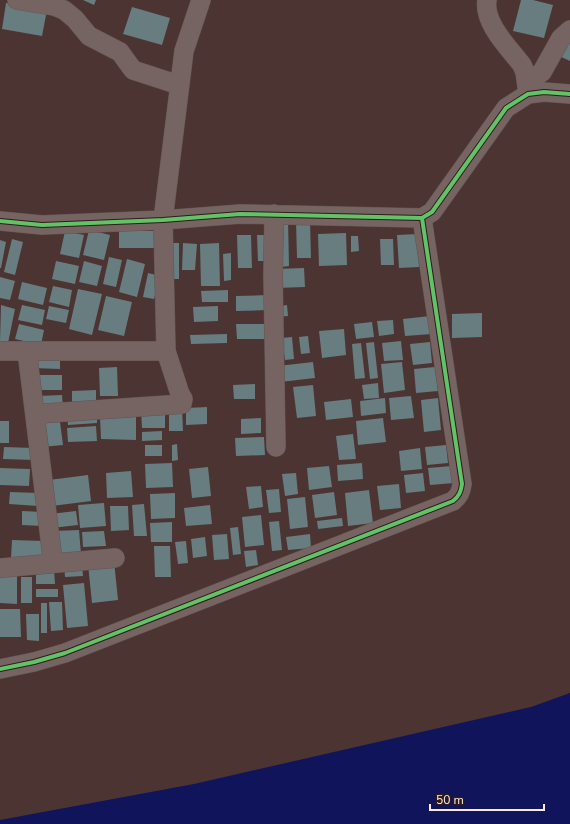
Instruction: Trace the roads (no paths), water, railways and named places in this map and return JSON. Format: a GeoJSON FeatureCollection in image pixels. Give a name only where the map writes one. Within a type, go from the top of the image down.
{"type":"FeatureCollection","features":[{"type":"Feature","properties":{"kind":"street"},"geometry":{"type":"LineString","coordinates":[[16,0],[54,6],[64,10],[75,19],[88,36],[120,52],[130,68],[133,70],[179,85]]}},
{"type":"Feature","properties":{"kind":"street"},"geometry":{"type":"LineString","coordinates":[[35,414],[182,404],[183,399],[166,351],[163,220],[184,51],[201,0]]}},
{"type":"Feature","properties":{"kind":"street"},"geometry":{"type":"LineString","coordinates":[[487,0],[486,7],[492,24],[522,65],[528,88]]}},
{"type":"Feature","properties":{"kind":"street"},"geometry":{"type":"LineString","coordinates":[[0,221],[42,225],[163,220],[240,214],[422,218],[432,212],[506,108],[528,88],[542,72],[561,38],[570,30]]}},
{"type":"Feature","properties":{"kind":"street"},"geometry":{"type":"LineString","coordinates":[[528,88],[544,92],[570,94]]}},
{"type":"Feature","properties":{"kind":"street"},"geometry":{"type":"LineString","coordinates":[[274,214],[273,275],[276,447]]}},
{"type":"Feature","properties":{"kind":"street"},"geometry":{"type":"LineString","coordinates":[[0,669],[65,653],[263,576],[456,498],[461,490],[462,484],[422,218]]}},
{"type":"Feature","properties":{"kind":"street"},"geometry":{"type":"LineString","coordinates":[[0,351],[166,351]]}},
{"type":"Feature","properties":{"kind":"street"},"geometry":{"type":"LineString","coordinates":[[27,351],[53,563]]}},
{"type":"Feature","properties":{"kind":"street"},"geometry":{"type":"LineString","coordinates":[[0,568],[116,558]]}}]}
